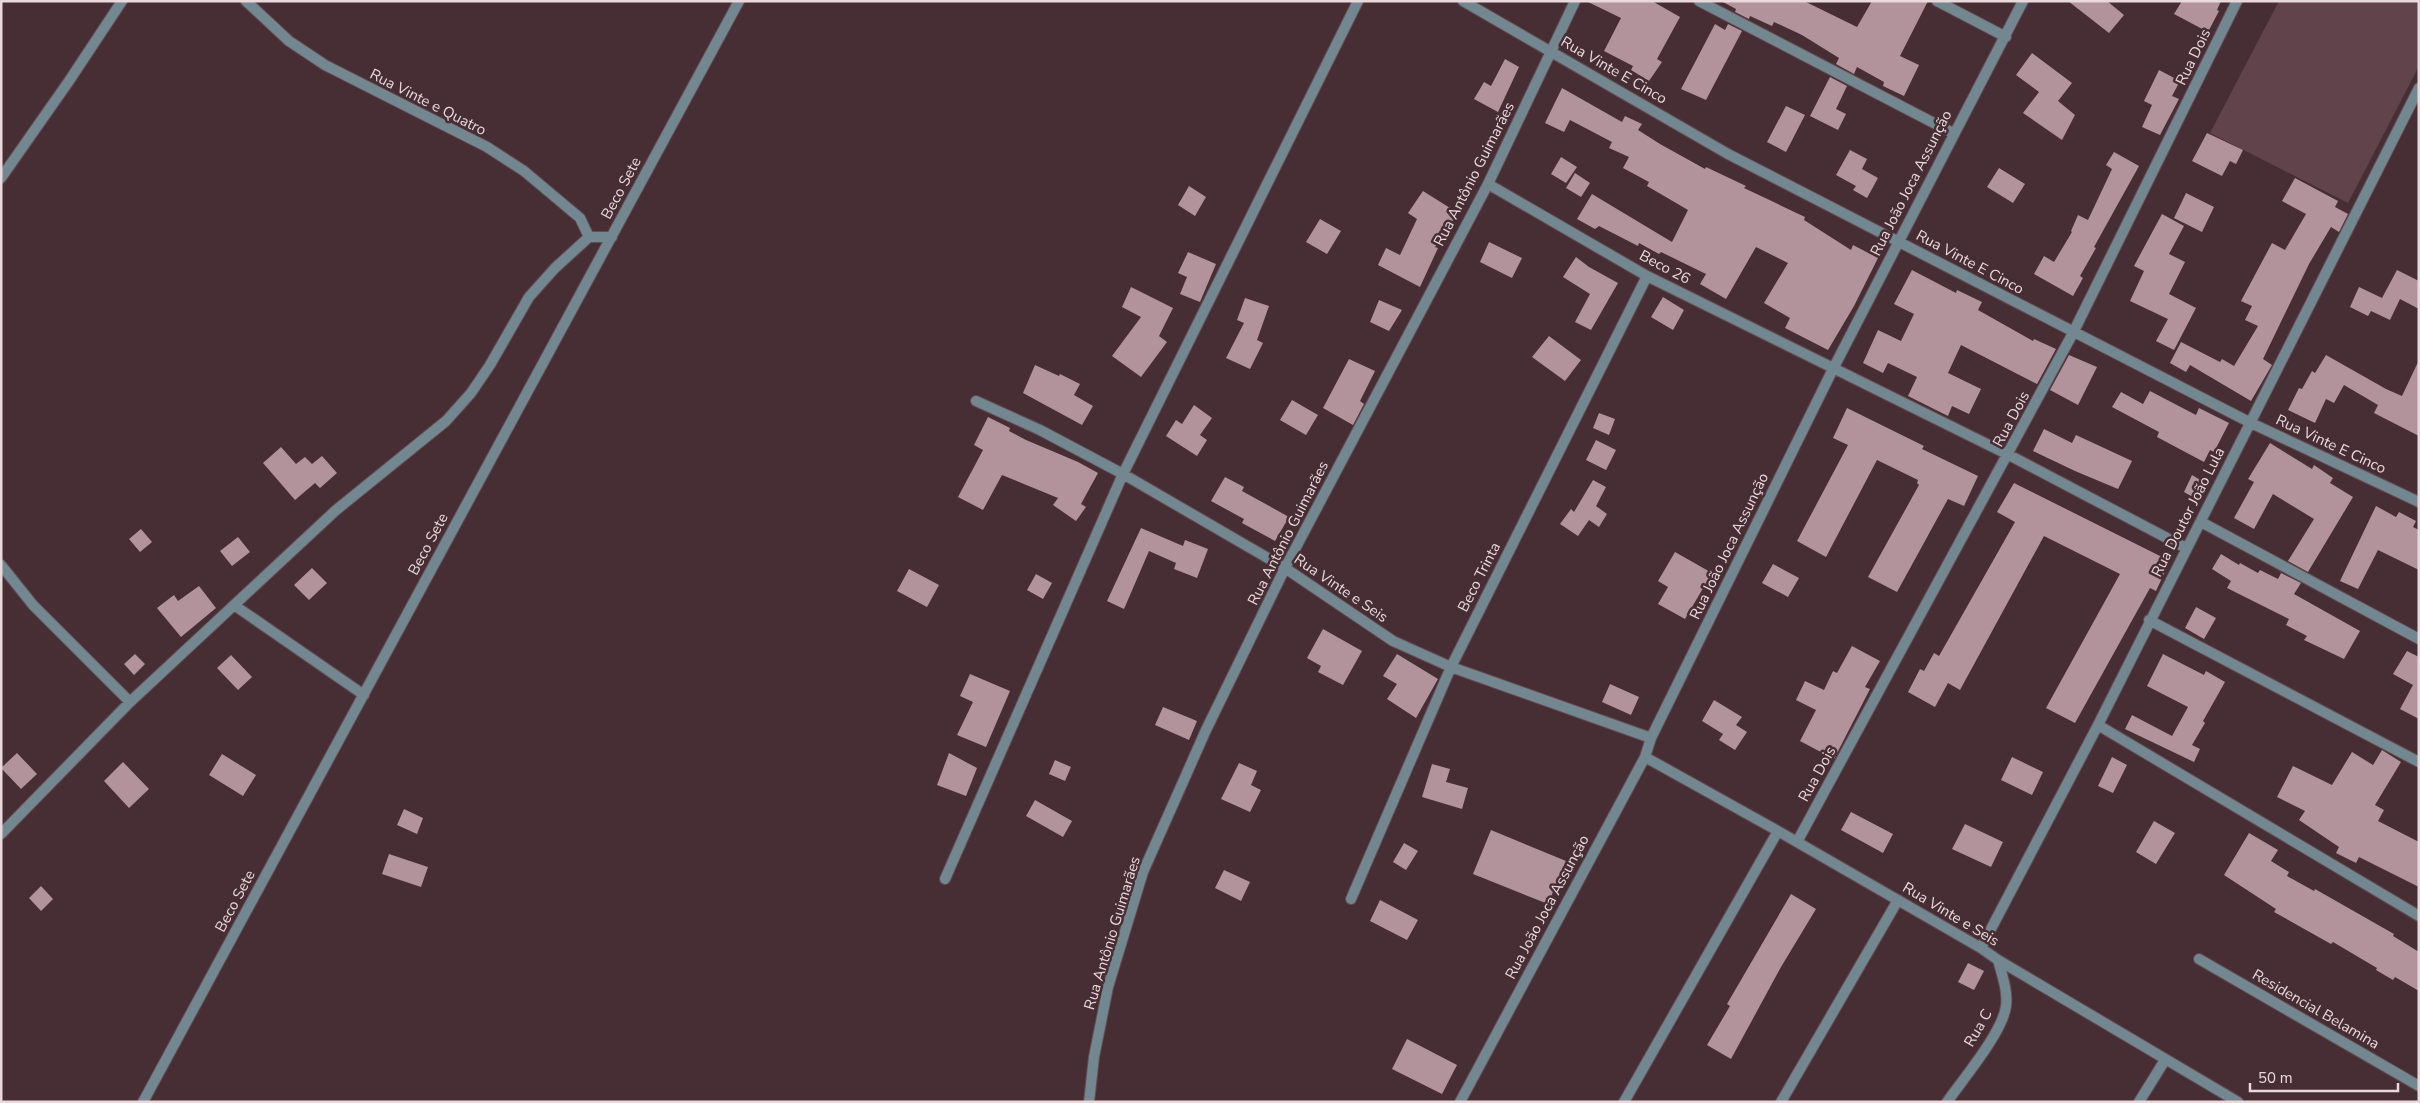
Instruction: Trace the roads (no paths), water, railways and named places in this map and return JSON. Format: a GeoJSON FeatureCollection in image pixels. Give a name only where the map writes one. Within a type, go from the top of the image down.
{"type":"FeatureCollection","features":[{"type":"Feature","properties":{"kind":"street"},"geometry":{"type":"LineString","coordinates":[[1,178],[70,81],[122,1]]}},
{"type":"Feature","properties":{"kind":"street","name":"Rua Vinte e Quatro"},"geometry":{"type":"LineString","coordinates":[[246,1],[289,41],[325,65],[486,148],[524,171],[580,218],[589,237]]}},
{"type":"Feature","properties":{"kind":"street","name":"Beco Sete"},"geometry":{"type":"LineString","coordinates":[[143,1102],[739,1]]}},
{"type":"Feature","properties":{"kind":"street"},"geometry":{"type":"LineString","coordinates":[[945,879],[1123,474],[1358,1]]}},
{"type":"Feature","properties":{"kind":"street","name":"Rua Vinte E Cinco"},"geometry":{"type":"LineString","coordinates":[[1463,1],[1728,154],[2251,423],[2419,502]]}},
{"type":"Feature","properties":{"kind":"street","name":"Rua Antônio Guimarães"},"geometry":{"type":"LineString","coordinates":[[1089,1102],[1094,1058],[1108,987],[1143,872],[1206,730],[1285,568],[1488,184],[1575,1]]}},
{"type":"Feature","properties":{"kind":"street"},"geometry":{"type":"LineString","coordinates":[[1699,1],[1953,133]]}},
{"type":"Feature","properties":{"kind":"street"},"geometry":{"type":"LineString","coordinates":[[1937,1],[2006,37]]}},
{"type":"Feature","properties":{"kind":"street","name":"Rua João Joca Assunção"},"geometry":{"type":"LineString","coordinates":[[1460,1102],[1645,757],[1651,738],[1833,369],[1953,133],[2006,37],[2023,1]]}},
{"type":"Feature","properties":{"kind":"street","name":"Rua Dois"},"geometry":{"type":"LineString","coordinates":[[1797,842],[2009,455],[2073,333],[2238,1]]}},
{"type":"Feature","properties":{"kind":"street","name":"Rua Doutor João Lula"},"geometry":{"type":"LineString","coordinates":[[1981,948],[2098,725],[2419,88]]}},
{"type":"Feature","properties":{"kind":"street","name":"Beco 26"},"geometry":{"type":"LineString","coordinates":[[1488,184],[1647,276],[2009,455],[2186,548]]}},
{"type":"Feature","properties":{"kind":"street"},"geometry":{"type":"LineString","coordinates":[[1,834],[130,702],[334,511],[446,421],[471,392],[490,365],[529,297],[555,268],[589,237],[612,237]]}},
{"type":"Feature","properties":{"kind":"street","name":"Beco Trinta"},"geometry":{"type":"LineString","coordinates":[[1351,899],[1451,668],[1647,276]]}},
{"type":"Feature","properties":{"kind":"street","name":"Rua Vinte e Seis"},"geometry":{"type":"LineString","coordinates":[[976,401],[1040,430],[1123,474],[1285,568],[1392,641],[1451,668],[1651,738]]}},
{"type":"Feature","properties":{"kind":"street"},"geometry":{"type":"LineString","coordinates":[[2201,522],[2419,639]]}},
{"type":"Feature","properties":{"kind":"street"},"geometry":{"type":"LineString","coordinates":[[1,566],[33,605],[130,702]]}},
{"type":"Feature","properties":{"kind":"street"},"geometry":{"type":"LineString","coordinates":[[234,605],[364,695]]}},
{"type":"Feature","properties":{"kind":"street"},"geometry":{"type":"LineString","coordinates":[[2150,620],[2419,762]]}},
{"type":"Feature","properties":{"kind":"street"},"geometry":{"type":"LineString","coordinates":[[2098,725],[2419,916]]}},
{"type":"Feature","properties":{"kind":"street","name":"Rua Vinte e Seis"},"geometry":{"type":"LineString","coordinates":[[1645,757],[1778,830],[1981,948],[1998,960],[2238,1102]]}},
{"type":"Feature","properties":{"kind":"street"},"geometry":{"type":"LineString","coordinates":[[1624,1102],[1778,830]]}},
{"type":"Feature","properties":{"kind":"street"},"geometry":{"type":"LineString","coordinates":[[1781,1102],[1898,900]]}},
{"type":"Feature","properties":{"kind":"street","name":"Residencial Belamina"},"geometry":{"type":"LineString","coordinates":[[2199,959],[2419,1086]]}},
{"type":"Feature","properties":{"kind":"street","name":"Rua C"},"geometry":{"type":"LineString","coordinates":[[1947,1102],[1993,1036],[2004,1014],[2006,998],[1998,960]]}},
{"type":"Feature","properties":{"kind":"street"},"geometry":{"type":"LineString","coordinates":[[2139,1102],[2165,1060]]}}]}
